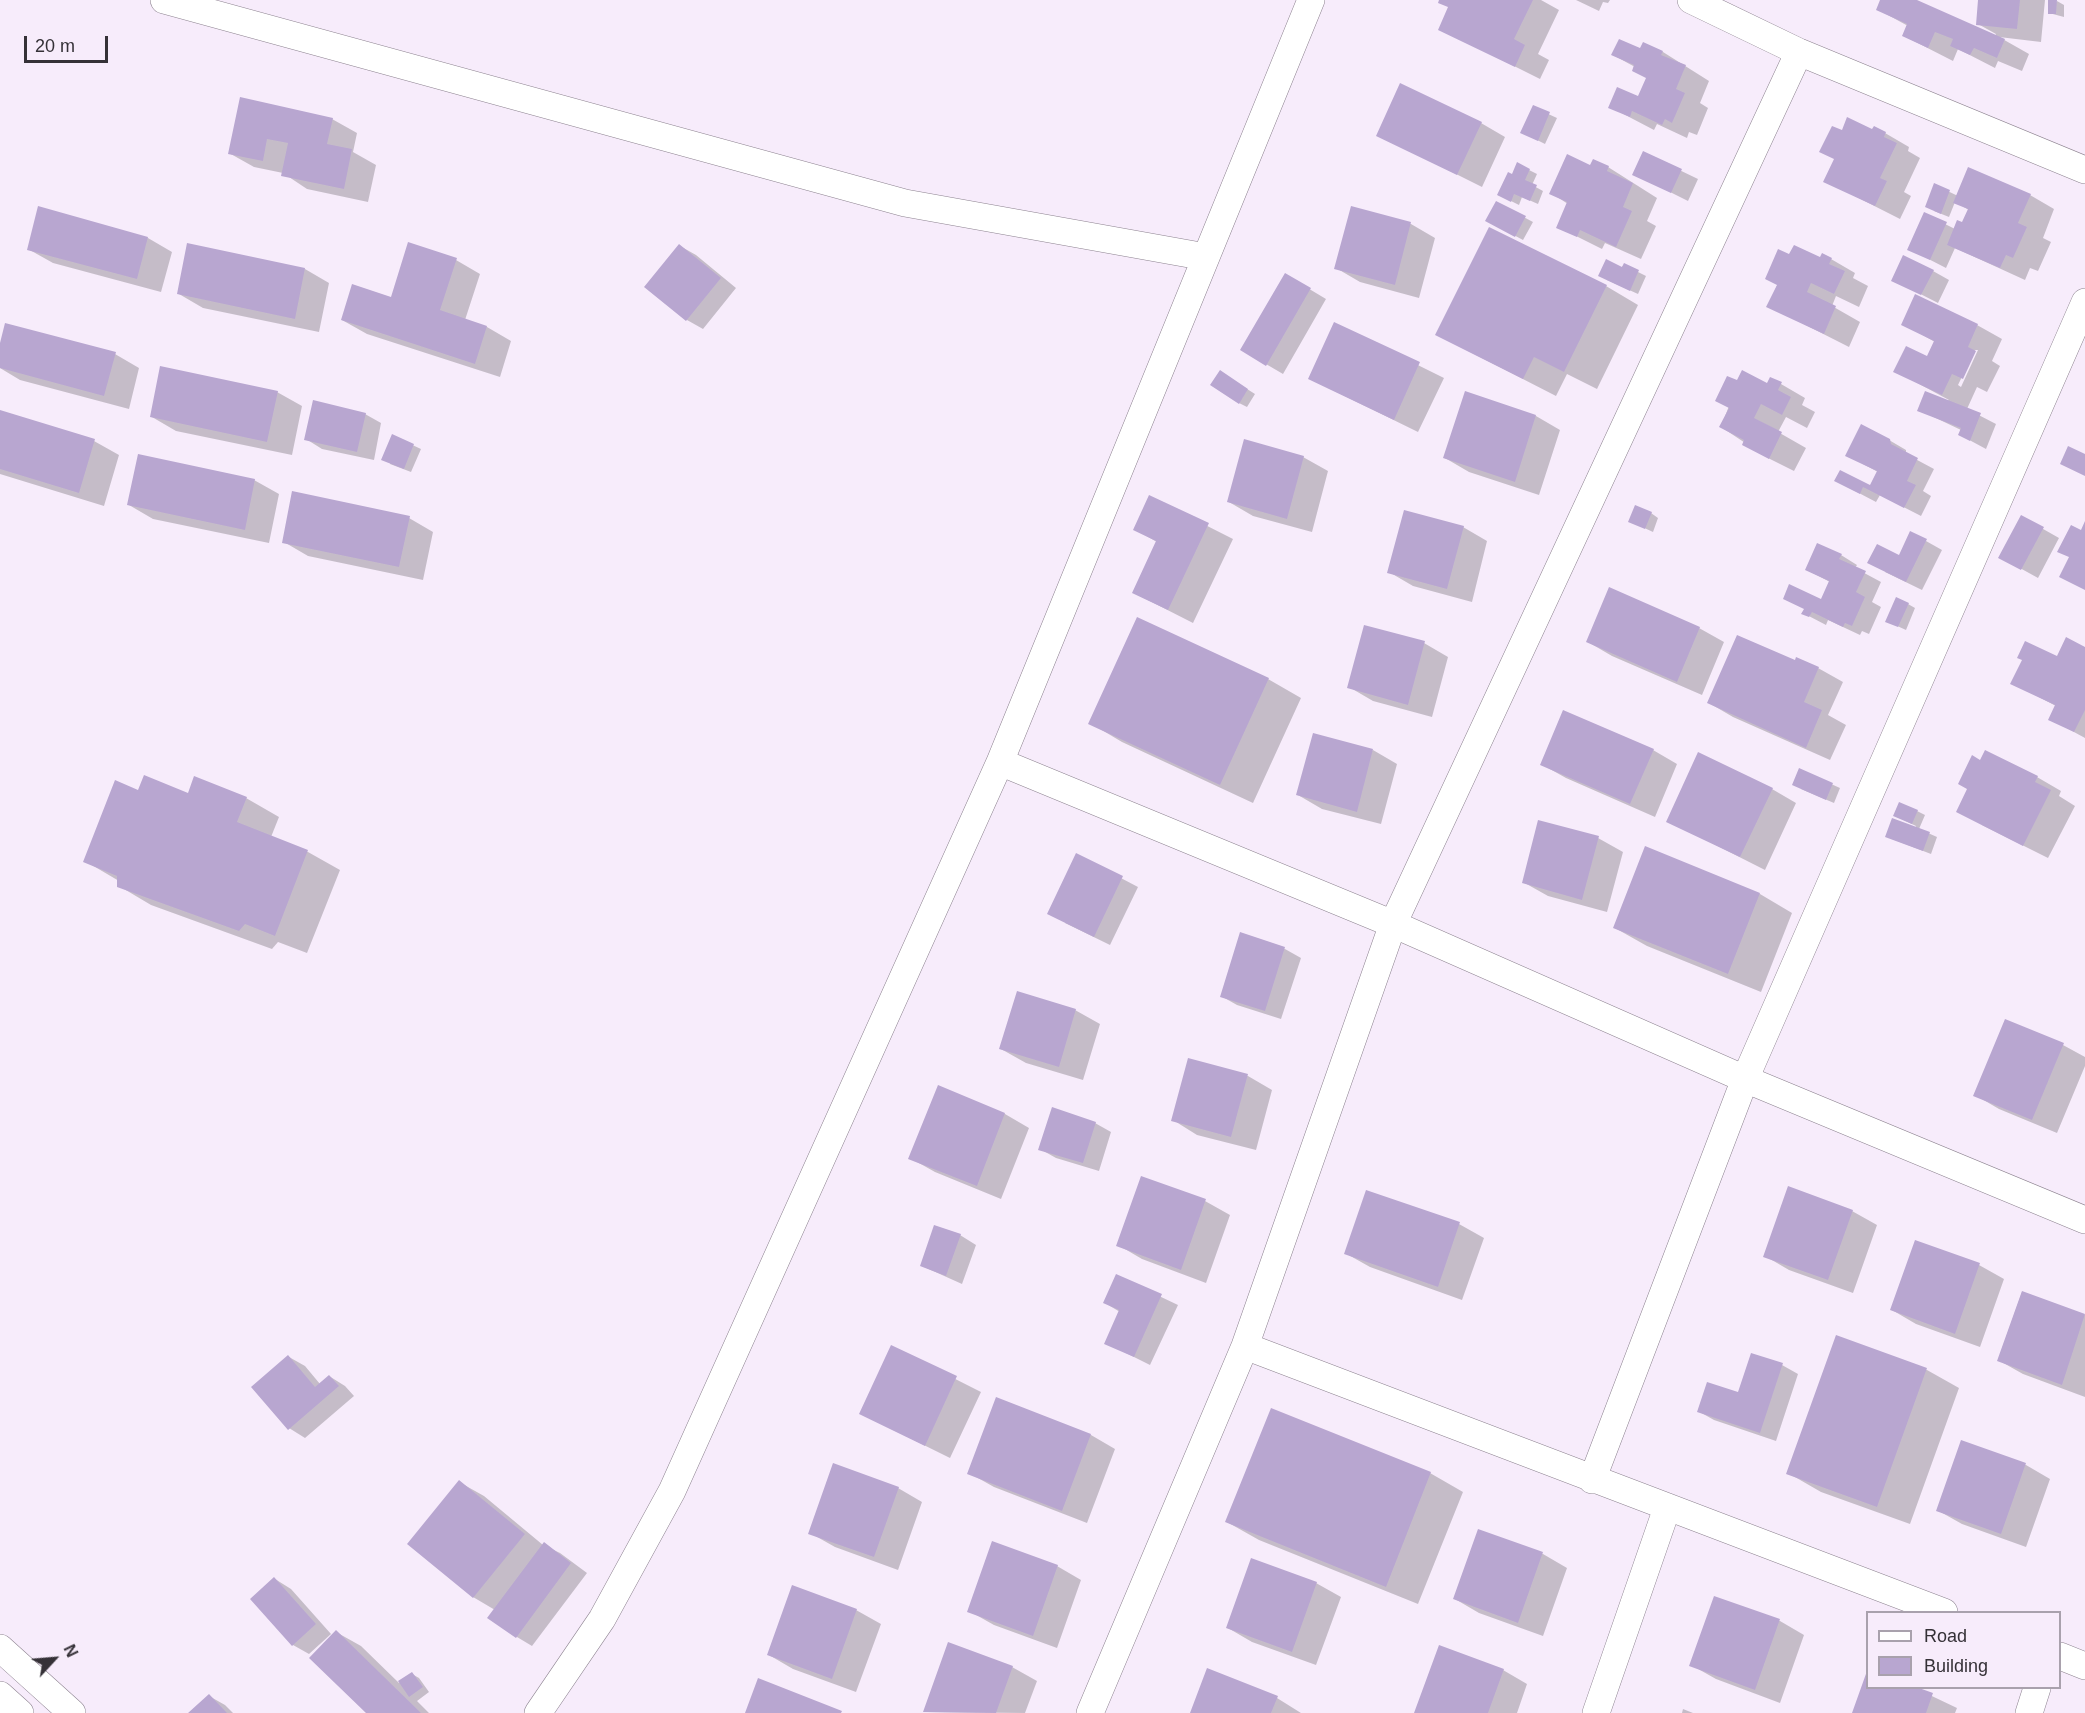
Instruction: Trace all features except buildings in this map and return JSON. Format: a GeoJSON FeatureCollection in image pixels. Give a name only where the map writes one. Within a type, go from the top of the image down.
{"type":"FeatureCollection","features":[{"type":"Feature","properties":{"kind":"street"},"geometry":{"type":"LineString","coordinates":[[164,0],[905,203],[1206,257]]}},
{"type":"Feature","properties":{"kind":"street"},"geometry":{"type":"LineString","coordinates":[[538,1713],[602,1619],[672,1491],[1000,762],[1311,0]]}},
{"type":"Feature","properties":{"kind":"street"},"geometry":{"type":"LineString","coordinates":[[1691,0],[1800,52],[2085,170]]}},
{"type":"Feature","properties":{"kind":"street"},"geometry":{"type":"LineString","coordinates":[[1090,1713],[1245,1346],[1393,924],[1800,52]]}},
{"type":"Feature","properties":{"kind":"street"},"geometry":{"type":"LineString","coordinates":[[1592,1480],[1745,1079],[2085,302]]}},
{"type":"Feature","properties":{"kind":"street"},"geometry":{"type":"LineString","coordinates":[[1000,762],[1393,924],[1745,1079],[2085,1221]]}},
{"type":"Feature","properties":{"kind":"street"},"geometry":{"type":"LineString","coordinates":[[1245,1346],[1592,1480],[1941,1611]]}},
{"type":"Feature","properties":{"kind":"street"},"geometry":{"type":"LineString","coordinates":[[1596,1713],[1667,1508]]}},
{"type":"Feature","properties":{"kind":"street"},"geometry":{"type":"LineString","coordinates":[[0,1648],[72,1713]]}},
{"type":"Feature","properties":{"kind":"street"},"geometry":{"type":"LineString","coordinates":[[2061,1656],[2085,1666]]}},
{"type":"Feature","properties":{"kind":"street"},"geometry":{"type":"LineString","coordinates":[[2029,1713],[2037,1689]]}},
{"type":"Feature","properties":{"kind":"street"},"geometry":{"type":"LineString","coordinates":[[0,1695],[20,1713]]}}]}
